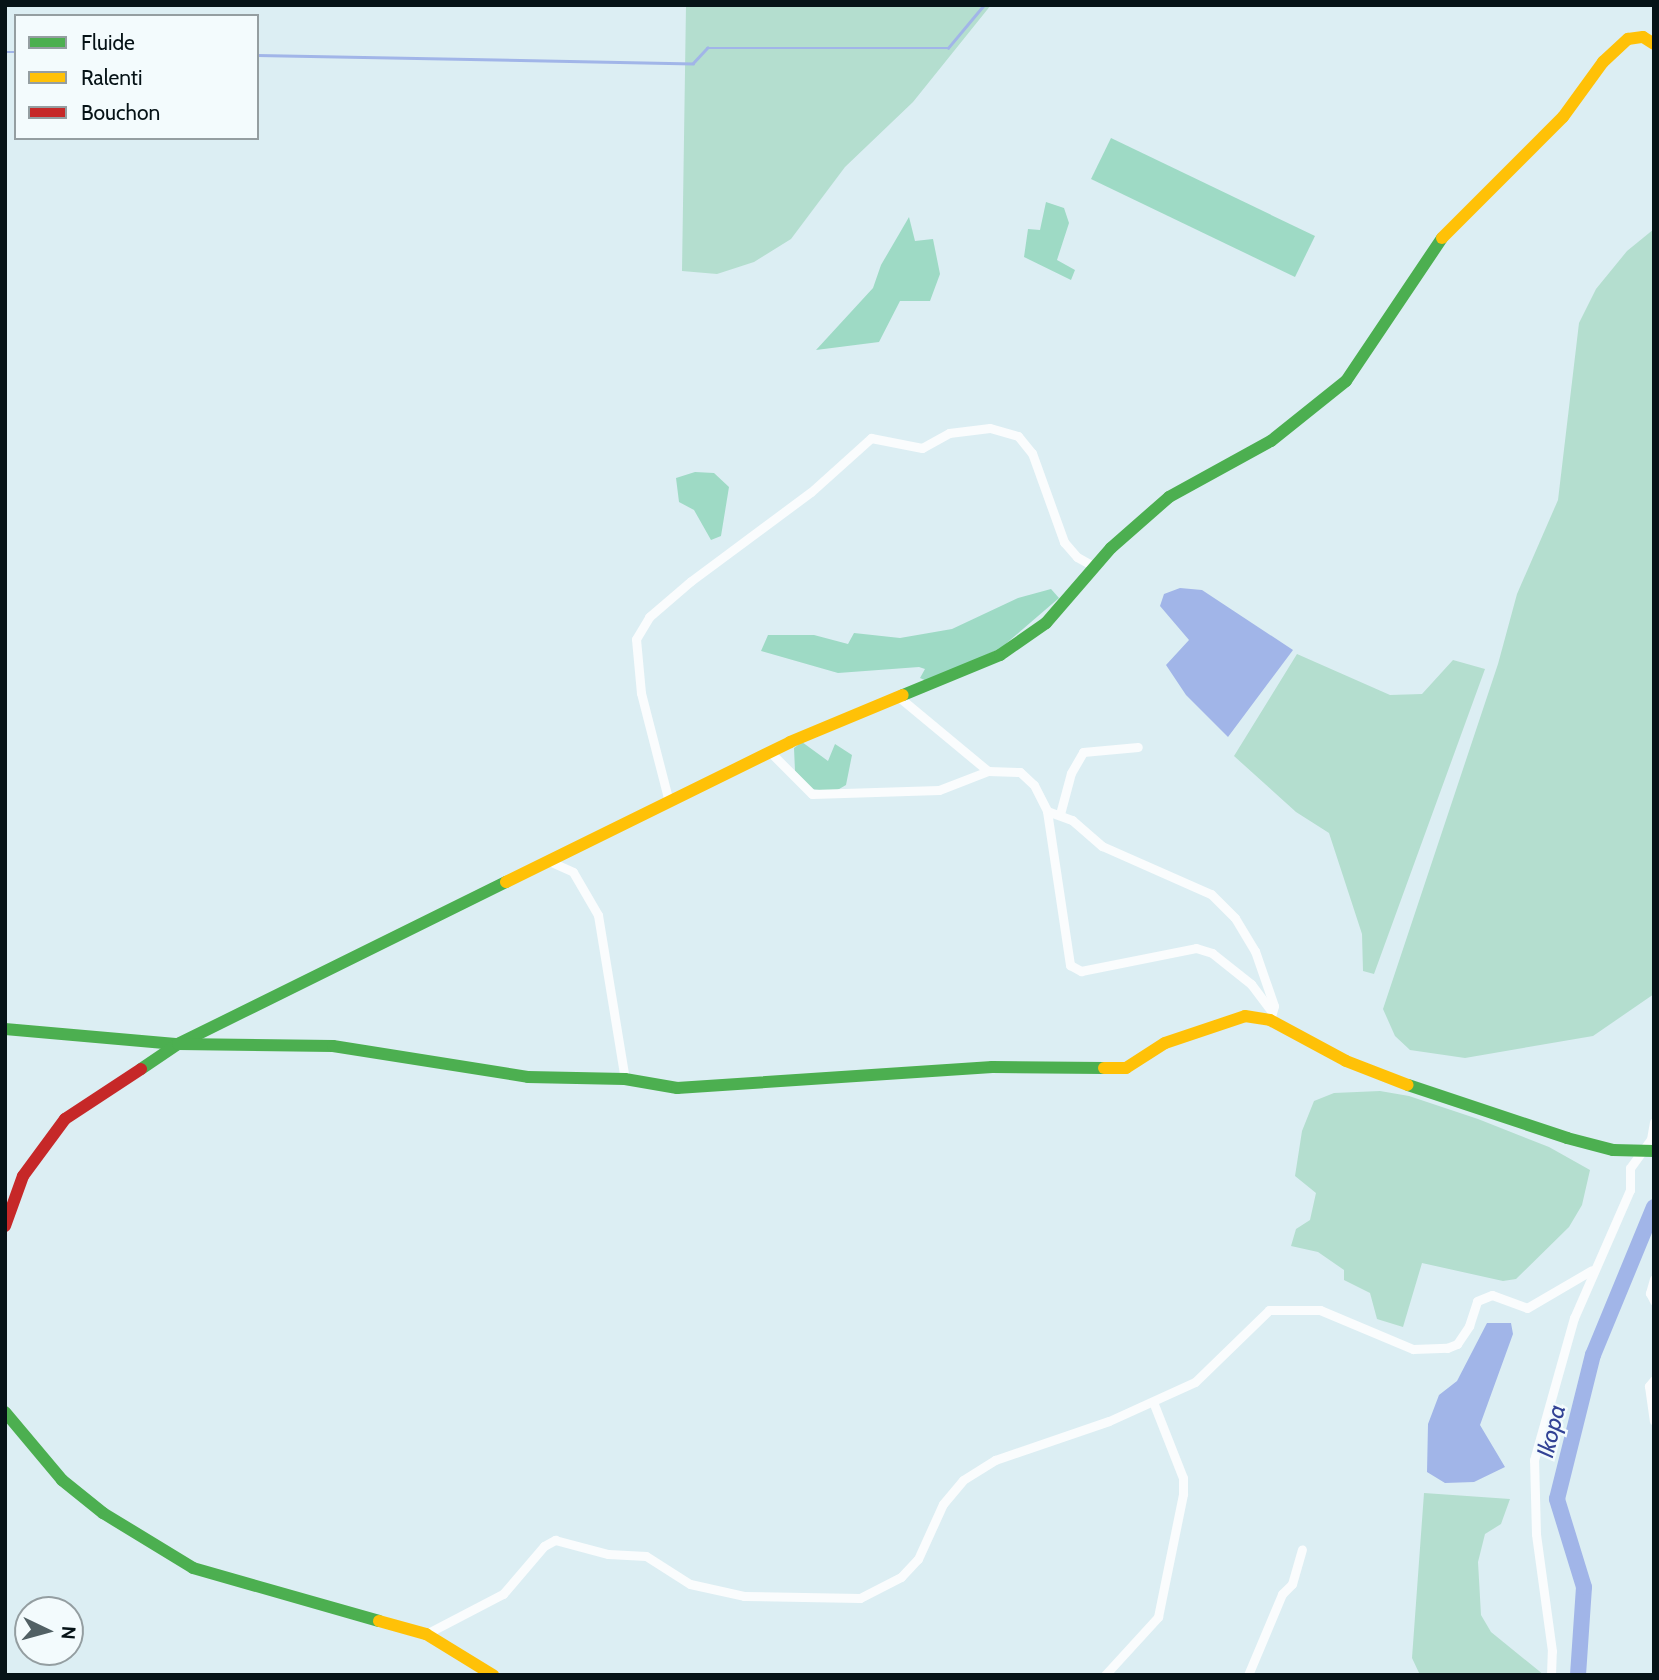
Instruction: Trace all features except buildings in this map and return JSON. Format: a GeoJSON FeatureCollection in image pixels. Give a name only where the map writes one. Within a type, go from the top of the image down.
{"type":"FeatureCollection","features":[{"type":"Feature","properties":{"kind":"street"},"geometry":{"type":"LineString","coordinates":[[5,1226],[23,1176],[65,1119],[178,1044],[770,752],[1000,655],[1046,623],[1074,596],[1095,567],[1169,497],[1271,441],[1346,382],[1424,260],[1462,213],[1563,117],[1603,62],[1628,39],[1643,37],[1654,44]]}},
{"type":"Feature","properties":{"kind":"street"},"geometry":{"type":"LineString","coordinates":[[669,802],[641,693],[636,639],[649,617],[691,581],[811,492],[872,438],[922,447],[949,433],[990,428],[1018,436],[1032,453],[1064,542],[1077,557],[1095,567]]}},
{"type":"Feature","properties":{"kind":"street"},"geometry":{"type":"LineString","coordinates":[[900,698],[988,771]]}},
{"type":"Feature","properties":{"kind":"street"},"geometry":{"type":"LineString","coordinates":[[1060,814],[1083,752],[1138,747]]}},
{"type":"Feature","properties":{"kind":"street"},"geometry":{"type":"LineString","coordinates":[[770,752],[813,794],[939,790],[988,771],[1020,772],[1034,785],[1047,811],[1070,965],[1081,971],[1196,948],[1212,953],[1251,984],[1271,1016],[1346,1060],[1425,1091],[1567,1138],[1648,1152]]}},
{"type":"Feature","properties":{"kind":"street"},"geometry":{"type":"LineString","coordinates":[[1047,811],[1060,814],[1102,846],[1211,894],[1234,918],[1255,951],[1269,987],[1271,1016]]}},
{"type":"Feature","properties":{"kind":"street"},"geometry":{"type":"LineString","coordinates":[[551,862],[573,872],[598,915],[625,1079]]}},
{"type":"Feature","properties":{"kind":"street"},"geometry":{"type":"LineString","coordinates":[[5,1029],[178,1044],[333,1046],[528,1077],[625,1079],[677,1088],[992,1067],[1126,1068],[1165,1043],[1245,1016],[1271,1016]]}},
{"type":"Feature","properties":{"kind":"street"},"geometry":{"type":"LineString","coordinates":[[1551,1675],[1551,1638],[1535,1534],[1534,1460],[1592,1270],[1630,1190],[1630,1168],[1648,1152],[1654,1122]]}},
{"type":"Feature","properties":{"kind":"street"},"geometry":{"type":"LineString","coordinates":[[426,1634],[503,1594],[544,1546],[555,1540],[608,1554],[646,1556],[690,1584],[744,1596],[860,1598],[901,1577],[918,1559],[943,1504],[963,1480],[995,1460],[1153,1402],[1195,1381],[1269,1310],[1320,1310],[1413,1349],[1447,1348],[1457,1344],[1469,1326],[1477,1301],[1492,1294],[1527,1308],[1592,1270]]}},
{"type":"Feature","properties":{"kind":"street"},"geometry":{"type":"LineString","coordinates":[[1654,1279],[1650,1293],[1654,1301]]}},
{"type":"Feature","properties":{"kind":"street"},"geometry":{"type":"LineString","coordinates":[[1654,1380],[1649,1386],[1654,1421]]}},
{"type":"Feature","properties":{"kind":"street"},"geometry":{"type":"LineString","coordinates":[[1105,1675],[1158,1618],[1183,1494],[1183,1478],[1153,1402]]}},
{"type":"Feature","properties":{"kind":"street"},"geometry":{"type":"LineString","coordinates":[[5,1412],[62,1480],[103,1513],[193,1568],[426,1634],[493,1675]]}},
{"type":"Feature","properties":{"kind":"street"},"geometry":{"type":"LineString","coordinates":[[1248,1675],[1282,1594],[1292,1584],[1302,1549]]}},
{"type":"Feature","properties":{"kind":"green space"},"geometry":{"type":"Polygon","coordinates":[[[686,5],[991,5],[913,102],[845,167],[791,239],[754,262],[717,274],[682,271],[686,5]]]}},
{"type":"Feature","properties":{"kind":"green space"},"geometry":{"type":"Polygon","coordinates":[[[1111,138],[1315,236],[1295,277],[1091,179],[1111,138]]]}},
{"type":"Feature","properties":{"kind":"green space"},"geometry":{"type":"Polygon","coordinates":[[[1046,202],[1064,208],[1069,223],[1057,260],[1075,270],[1071,280],[1024,257],[1028,229],[1040,230],[1046,202]]]}},
{"type":"Feature","properties":{"kind":"green space"},"geometry":{"type":"Polygon","coordinates":[[[909,217],[915,241],[933,239],[940,274],[930,301],[900,301],[879,342],[816,350],[873,288],[881,265],[909,217]]]}},
{"type":"Feature","properties":{"kind":"green space"},"geometry":{"type":"Polygon","coordinates":[[[1654,229],[1654,994],[1593,1036],[1465,1058],[1410,1050],[1395,1036],[1383,1009],[1498,664],[1517,594],[1558,500],[1579,323],[1596,289],[1627,251],[1654,229]]]}},
{"type":"Feature","properties":{"kind":"green space"},"geometry":{"type":"Polygon","coordinates":[[[695,472],[714,473],[729,487],[721,536],[711,540],[694,510],[679,502],[676,478],[695,472]]]}},
{"type":"Feature","properties":{"kind":"green space"},"geometry":{"type":"Polygon","coordinates":[[[1051,589],[1059,598],[1001,648],[929,682],[920,678],[925,669],[919,667],[838,673],[761,651],[768,635],[814,635],[848,644],[854,633],[900,638],[952,629],[1018,598],[1051,589]]]}},
{"type":"Feature","properties":{"kind":"green space"},"geometry":{"type":"Polygon","coordinates":[[[1297,654],[1390,695],[1422,694],[1453,660],[1485,669],[1374,974],[1363,971],[1362,934],[1329,833],[1296,812],[1234,756],[1297,654]]]}},
{"type":"Feature","properties":{"kind":"green space"},"geometry":{"type":"Polygon","coordinates":[[[802,742],[828,761],[835,744],[852,755],[846,785],[834,792],[812,789],[795,771],[794,748],[802,742]]]}},
{"type":"Feature","properties":{"kind":"green space"},"geometry":{"type":"Polygon","coordinates":[[[1380,1091],[1409,1096],[1478,1119],[1549,1147],[1590,1170],[1582,1205],[1569,1227],[1516,1279],[1503,1281],[1422,1263],[1403,1327],[1377,1319],[1370,1293],[1344,1280],[1344,1270],[1318,1252],[1291,1246],[1296,1229],[1310,1220],[1316,1193],[1295,1176],[1302,1131],[1314,1101],[1334,1093],[1380,1091]]]}},
{"type":"Feature","properties":{"kind":"green space"},"geometry":{"type":"Polygon","coordinates":[[[1424,1493],[1510,1499],[1501,1524],[1485,1534],[1478,1562],[1481,1615],[1491,1632],[1544,1675],[1420,1675],[1412,1658],[1424,1493]]]}},
{"type":"Feature","properties":{"kind":"water"},"geometry":{"type":"Polygon","coordinates":[[[1180,588],[1202,590],[1293,650],[1228,737],[1186,695],[1166,665],[1189,640],[1160,606],[1164,594],[1180,588]]]}},
{"type":"Feature","properties":{"kind":"water"},"geometry":{"type":"Polygon","coordinates":[[[1487,1323],[1511,1323],[1513,1334],[1480,1425],[1505,1467],[1474,1482],[1445,1483],[1427,1472],[1428,1424],[1439,1395],[1457,1381],[1487,1323]]]}},
{"type":"Feature","properties":{"kind":"waterway"},"geometry":{"type":"LineString","coordinates":[[259,55],[693,63],[707,48],[948,48],[984,5]]}},
{"type":"Feature","properties":{"kind":"waterway"},"geometry":{"type":"LineString","coordinates":[[5,52],[14,52]]}},
{"type":"Feature","properties":{"kind":"waterway","name":"Ikopa"},"geometry":{"type":"LineString","coordinates":[[1578,1675],[1584,1587],[1557,1499],[1593,1355],[1654,1207]]}},
{"type":"Feature","properties":{"kind":"traffic: fast"},"geometry":{"type":"LineString","coordinates":[[903,695],[1000,655],[1046,623],[1111,548],[1169,497],[1271,441],[1346,381],[1442,238]]}},
{"type":"Feature","properties":{"kind":"traffic: fast"},"geometry":{"type":"LineString","coordinates":[[5,1029],[178,1044],[506,882]]}},
{"type":"Feature","properties":{"kind":"traffic: fast"},"geometry":{"type":"LineString","coordinates":[[141,1069],[178,1044],[333,1046],[528,1077],[625,1079],[677,1088],[992,1067],[1104,1068]]}},
{"type":"Feature","properties":{"kind":"traffic: fast"},"geometry":{"type":"LineString","coordinates":[[1408,1085],[1567,1138],[1613,1150],[1654,1151]]}},
{"type":"Feature","properties":{"kind":"traffic: fast"},"geometry":{"type":"LineString","coordinates":[[5,1412],[62,1480],[103,1513],[193,1568],[379,1621]]}},
{"type":"Feature","properties":{"kind":"traffic: slow"},"geometry":{"type":"LineString","coordinates":[[1442,238],[1563,117],[1603,62],[1628,39],[1643,37],[1654,44]]}},
{"type":"Feature","properties":{"kind":"traffic: slow"},"geometry":{"type":"LineString","coordinates":[[506,882],[790,742],[903,695]]}},
{"type":"Feature","properties":{"kind":"traffic: slow"},"geometry":{"type":"LineString","coordinates":[[1104,1068],[1126,1068],[1165,1043],[1245,1016],[1270,1020],[1346,1061],[1408,1085]]}},
{"type":"Feature","properties":{"kind":"traffic: slow"},"geometry":{"type":"LineString","coordinates":[[379,1621],[426,1634],[493,1675]]}},
{"type":"Feature","properties":{"kind":"traffic: jam"},"geometry":{"type":"LineString","coordinates":[[5,1226],[23,1176],[65,1119],[141,1069]]}}]}
